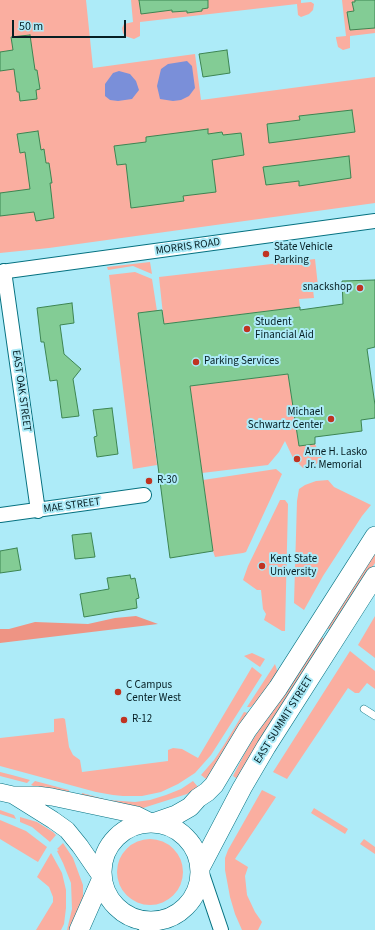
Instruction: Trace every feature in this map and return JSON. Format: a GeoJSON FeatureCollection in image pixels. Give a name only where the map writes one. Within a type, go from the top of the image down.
{"type":"FeatureCollection","features":[{"type":"Feature","properties":{"kind":"main road","name":"EAST SUMMIT STREET"},"geometry":{"type":"LineString","coordinates":[[145,819],[176,815],[190,807],[198,798],[214,785],[247,730],[278,688],[375,536]]}},
{"type":"Feature","properties":{"kind":"main road","name":"EAST SUMMIT STREET"},"geometry":{"type":"LineString","coordinates":[[200,868],[242,788],[266,747],[375,576]]}},
{"type":"Feature","properties":{"kind":"main road"},"geometry":{"type":"LineString","coordinates":[[145,819],[176,829],[185,836],[193,846],[198,856],[200,868],[199,883],[194,898],[184,910],[171,918],[140,927],[114,905],[106,893],[102,878],[102,864],[104,857],[115,838],[126,829],[139,824],[145,819]]}},
{"type":"Feature","properties":{"kind":"main road"},"geometry":{"type":"LineString","coordinates":[[79,930],[102,878]]}},
{"type":"Feature","properties":{"kind":"street","name":"MORRIS ROAD"},"geometry":{"type":"LineString","coordinates":[[2,272],[375,220]]}},
{"type":"Feature","properties":{"kind":"street","name":"EAST OAK STREET"},"geometry":{"type":"LineString","coordinates":[[2,272],[38,511]]}},
{"type":"Feature","properties":{"kind":"street","name":"MAE STREET"},"geometry":{"type":"LineString","coordinates":[[0,515],[38,511],[144,495]]}},
{"type":"Feature","properties":{"kind":"street"},"geometry":{"type":"LineString","coordinates":[[6,794],[52,797],[145,819]]}},
{"type":"Feature","properties":{"kind":"street"},"geometry":{"type":"LineString","coordinates":[[6,794],[53,820],[67,830],[77,841],[102,878]]}},
{"type":"Feature","properties":{"kind":"street"},"geometry":{"type":"LineString","coordinates":[[200,868],[221,930]]}},
{"type":"Feature","properties":{"kind":"lane"},"geometry":{"type":"LineString","coordinates":[[364,709],[375,716]]}},
{"type":"Feature","properties":{"kind":"shaded area"},"geometry":{"type":"Polygon","coordinates":[[[0,0],[86,0],[93,68],[195,54],[201,100],[375,77],[375,203],[49,248],[0,253],[0,0]]]}},
{"type":"Feature","properties":{"kind":"shaded area"},"geometry":{"type":"Polygon","coordinates":[[[131,0],[301,0],[301,3],[311,2],[314,4],[313,10],[309,14],[301,17],[298,15],[297,4],[140,22],[140,36],[134,39],[125,36],[122,28],[124,24],[133,22],[131,0]]]}},
{"type":"Feature","properties":{"kind":"shaded area"},"geometry":{"type":"Polygon","coordinates":[[[342,0],[375,0],[375,33],[350,36],[350,48],[343,50],[338,47],[336,38],[346,36],[342,0]]]}},
{"type":"Feature","properties":{"kind":"shaded area"},"geometry":{"type":"Polygon","coordinates":[[[315,259],[318,286],[316,286],[313,290],[314,298],[299,299],[300,307],[164,324],[159,277],[315,259]]]}},
{"type":"Feature","properties":{"kind":"shaded area"},"geometry":{"type":"Polygon","coordinates":[[[150,262],[152,274],[133,266],[108,270],[107,267],[150,262]]]}},
{"type":"Feature","properties":{"kind":"shaded area"},"geometry":{"type":"Polygon","coordinates":[[[135,272],[152,279],[157,311],[138,313],[157,465],[133,469],[109,275],[135,272]]]}},
{"type":"Feature","properties":{"kind":"shaded area"},"geometry":{"type":"Polygon","coordinates":[[[288,374],[299,446],[315,444],[322,459],[314,466],[303,468],[293,458],[285,441],[279,452],[268,465],[202,473],[190,386],[288,374]]]}},
{"type":"Feature","properties":{"kind":"shaded area"},"geometry":{"type":"Polygon","coordinates":[[[276,469],[282,474],[246,552],[215,557],[203,480],[276,469]]]}},
{"type":"Feature","properties":{"kind":"shaded area"},"geometry":{"type":"Polygon","coordinates":[[[328,480],[334,487],[371,505],[362,516],[323,576],[304,610],[294,603],[297,501],[299,489],[316,481],[328,480]]]}},
{"type":"Feature","properties":{"kind":"shaded area"},"geometry":{"type":"Polygon","coordinates":[[[280,500],[285,500],[288,504],[285,631],[282,631],[264,620],[266,614],[263,609],[261,590],[257,590],[243,580],[248,566],[280,500]]]}},
{"type":"Feature","properties":{"kind":"shaded area"},"geometry":{"type":"Polygon","coordinates":[[[375,548],[375,563],[332,631],[325,627],[375,548]]]}},
{"type":"Feature","properties":{"kind":"shaded area"},"geometry":{"type":"Polygon","coordinates":[[[136,616],[158,624],[0,643],[0,629],[9,629],[35,622],[88,624],[115,618],[136,616]]]}},
{"type":"Feature","properties":{"kind":"shaded area"},"geometry":{"type":"Polygon","coordinates":[[[375,616],[375,658],[358,645],[375,616]]]}},
{"type":"Feature","properties":{"kind":"shaded area"},"geometry":{"type":"Polygon","coordinates":[[[319,635],[326,640],[239,780],[233,776],[247,749],[319,635]]]}},
{"type":"Feature","properties":{"kind":"shaded area"},"geometry":{"type":"Polygon","coordinates":[[[350,651],[375,671],[375,689],[367,683],[359,693],[355,693],[348,688],[287,779],[273,772],[350,651]]]}},
{"type":"Feature","properties":{"kind":"shaded area"},"geometry":{"type":"Polygon","coordinates":[[[252,653],[265,659],[260,667],[244,656],[252,653]]]}},
{"type":"Feature","properties":{"kind":"shaded area"},"geometry":{"type":"Polygon","coordinates":[[[275,664],[277,676],[251,707],[247,707],[275,664]]]}},
{"type":"Feature","properties":{"kind":"shaded area"},"geometry":{"type":"Polygon","coordinates":[[[252,667],[262,675],[211,755],[195,773],[178,784],[161,792],[142,796],[113,795],[96,792],[0,766],[0,738],[54,732],[54,719],[63,718],[65,719],[69,747],[73,755],[80,760],[82,772],[168,761],[168,750],[173,748],[182,749],[198,758],[252,667]]]}},
{"type":"Feature","properties":{"kind":"shaded area"},"geometry":{"type":"Polygon","coordinates":[[[244,712],[248,713],[215,768],[206,779],[201,775],[214,760],[244,712]]]}},
{"type":"Feature","properties":{"kind":"shaded area"},"geometry":{"type":"Polygon","coordinates":[[[0,772],[30,780],[27,783],[0,776],[0,772]]]}},
{"type":"Feature","properties":{"kind":"shaded area"},"geometry":{"type":"Polygon","coordinates":[[[35,781],[69,790],[68,797],[31,785],[35,781]]]}},
{"type":"Feature","properties":{"kind":"shaded area"},"geometry":{"type":"Polygon","coordinates":[[[193,781],[198,787],[187,794],[143,808],[80,800],[82,793],[108,800],[135,802],[150,800],[181,789],[193,781]]]}},
{"type":"Feature","properties":{"kind":"shaded area"},"geometry":{"type":"Polygon","coordinates":[[[262,790],[276,797],[235,859],[248,867],[245,876],[247,895],[255,912],[262,922],[258,930],[242,930],[230,897],[225,870],[225,858],[262,790]]]}},
{"type":"Feature","properties":{"kind":"shaded area"},"geometry":{"type":"Polygon","coordinates":[[[314,808],[348,829],[345,834],[311,813],[314,808]]]}},
{"type":"Feature","properties":{"kind":"shaded area"},"geometry":{"type":"Polygon","coordinates":[[[0,810],[14,815],[16,819],[0,814],[0,810]]]}},
{"type":"Feature","properties":{"kind":"shaded area"},"geometry":{"type":"Polygon","coordinates":[[[20,817],[37,822],[56,835],[50,842],[32,827],[20,822],[20,817]]]}},
{"type":"Feature","properties":{"kind":"shaded area"},"geometry":{"type":"Polygon","coordinates":[[[0,820],[26,831],[47,847],[38,862],[0,839],[0,820]]]}},
{"type":"Feature","properties":{"kind":"shaded area"},"geometry":{"type":"Polygon","coordinates":[[[150,839],[163,842],[173,849],[180,859],[183,872],[180,885],[173,895],[163,902],[150,905],[137,902],[127,895],[120,885],[117,872],[120,859],[127,849],[137,842],[150,839]]]}},
{"type":"Feature","properties":{"kind":"shaded area"},"geometry":{"type":"Polygon","coordinates":[[[364,839],[375,847],[375,854],[360,844],[364,839]]]}},
{"type":"Feature","properties":{"kind":"shaded area"},"geometry":{"type":"Polygon","coordinates":[[[63,843],[73,858],[83,885],[83,898],[73,930],[67,930],[72,909],[71,883],[57,851],[63,843]]]}},
{"type":"Feature","properties":{"kind":"shaded area"},"geometry":{"type":"Polygon","coordinates":[[[51,853],[62,873],[66,890],[64,924],[61,930],[36,930],[53,902],[53,897],[49,887],[37,877],[51,853]]]}},
{"type":"Feature","properties":{"kind":"water"},"geometry":{"type":"Polygon","coordinates":[[[187,61],[192,66],[195,88],[189,96],[181,100],[173,101],[160,99],[157,86],[161,69],[168,64],[187,61]]]}},
{"type":"Feature","properties":{"kind":"water"},"geometry":{"type":"Polygon","coordinates":[[[119,71],[130,74],[136,81],[139,90],[132,99],[118,101],[110,100],[105,96],[105,84],[113,73],[119,71]]]}},
{"type":"Feature","properties":{"kind":"building"},"geometry":{"type":"Polygon","coordinates":[[[139,0],[208,0],[208,8],[202,9],[202,11],[187,13],[187,11],[172,12],[172,10],[141,14],[139,0]]]}},
{"type":"Feature","properties":{"kind":"building"},"geometry":{"type":"Polygon","coordinates":[[[355,0],[375,0],[375,28],[350,30],[347,12],[354,11],[352,2],[355,2],[355,0]]]}},
{"type":"Feature","properties":{"kind":"building"},"geometry":{"type":"Polygon","coordinates":[[[30,35],[35,70],[37,70],[40,89],[36,90],[37,99],[20,101],[19,92],[17,92],[14,69],[0,71],[0,52],[13,50],[11,37],[30,35]]]}},
{"type":"Feature","properties":{"kind":"building"},"geometry":{"type":"Polygon","coordinates":[[[227,50],[230,73],[203,77],[199,54],[227,50]]]}},
{"type":"Feature","properties":{"kind":"building"},"geometry":{"type":"Polygon","coordinates":[[[352,110],[355,132],[269,143],[267,124],[300,120],[299,116],[352,110]]]}},
{"type":"Feature","properties":{"kind":"building"},"geometry":{"type":"Polygon","coordinates":[[[208,129],[208,134],[222,132],[223,135],[241,133],[244,155],[212,160],[216,192],[183,196],[184,201],[131,208],[126,164],[117,165],[114,146],[146,142],[146,137],[208,129]]]}},
{"type":"Feature","properties":{"kind":"building"},"geometry":{"type":"Polygon","coordinates":[[[38,131],[41,150],[44,149],[46,163],[49,163],[54,218],[36,221],[34,212],[0,216],[0,193],[30,189],[25,152],[20,153],[17,134],[38,131]]]}},
{"type":"Feature","properties":{"kind":"building"},"geometry":{"type":"Polygon","coordinates":[[[349,156],[351,178],[299,186],[299,181],[266,185],[263,167],[349,156]]]}},
{"type":"Feature","properties":{"kind":"building","name":"Michael Schwartz Center"},"geometry":{"type":"Polygon","coordinates":[[[375,280],[375,347],[367,349],[375,405],[375,418],[361,420],[362,431],[315,437],[315,444],[299,446],[288,374],[190,386],[213,551],[170,558],[138,313],[162,310],[164,324],[300,307],[300,310],[343,304],[342,281],[375,280]]]}},
{"type":"Feature","properties":{"kind":"building"},"geometry":{"type":"Polygon","coordinates":[[[72,303],[74,323],[60,325],[64,354],[81,369],[73,379],[79,416],[62,418],[57,380],[50,381],[44,342],[41,342],[37,308],[72,303]]]}},
{"type":"Feature","properties":{"kind":"building"},"geometry":{"type":"Polygon","coordinates":[[[112,408],[118,454],[97,457],[94,437],[97,436],[93,410],[112,408]]]}},
{"type":"Feature","properties":{"kind":"building"},"geometry":{"type":"Polygon","coordinates":[[[91,533],[95,557],[75,559],[72,535],[91,533]]]}},
{"type":"Feature","properties":{"kind":"building"},"geometry":{"type":"Polygon","coordinates":[[[17,548],[21,570],[0,573],[0,551],[17,548]]]}},
{"type":"Feature","properties":{"kind":"building"},"geometry":{"type":"Polygon","coordinates":[[[130,575],[131,579],[135,578],[139,598],[136,599],[137,608],[84,617],[80,594],[109,589],[107,578],[130,575]]]}},
{"type":"Feature","properties":{"kind":"place","name":"State Vehicle Parking"},"geometry":{"type":"Point","coordinates":[266,254]}},
{"type":"Feature","properties":{"kind":"place","name":"snackshop"},"geometry":{"type":"Point","coordinates":[360,288]}},
{"type":"Feature","properties":{"kind":"place","name":"Student Financial Aid"},"geometry":{"type":"Point","coordinates":[247,329]}},
{"type":"Feature","properties":{"kind":"place","name":"Parking Services"},"geometry":{"type":"Point","coordinates":[196,362]}},
{"type":"Feature","properties":{"kind":"place","name":"Michael Schwartz Center"},"geometry":{"type":"Point","coordinates":[331,419]}},
{"type":"Feature","properties":{"kind":"place","name":"Arne H. Lasko Jr. Memorial"},"geometry":{"type":"Point","coordinates":[297,459]}},
{"type":"Feature","properties":{"kind":"place","name":"R-30"},"geometry":{"type":"Point","coordinates":[149,481]}},
{"type":"Feature","properties":{"kind":"place","name":"Kent State University"},"geometry":{"type":"Point","coordinates":[262,566]}},
{"type":"Feature","properties":{"kind":"place","name":"C Campus Center West"},"geometry":{"type":"Point","coordinates":[118,692]}},
{"type":"Feature","properties":{"kind":"place","name":"R-12"},"geometry":{"type":"Point","coordinates":[124,720]}}]}
